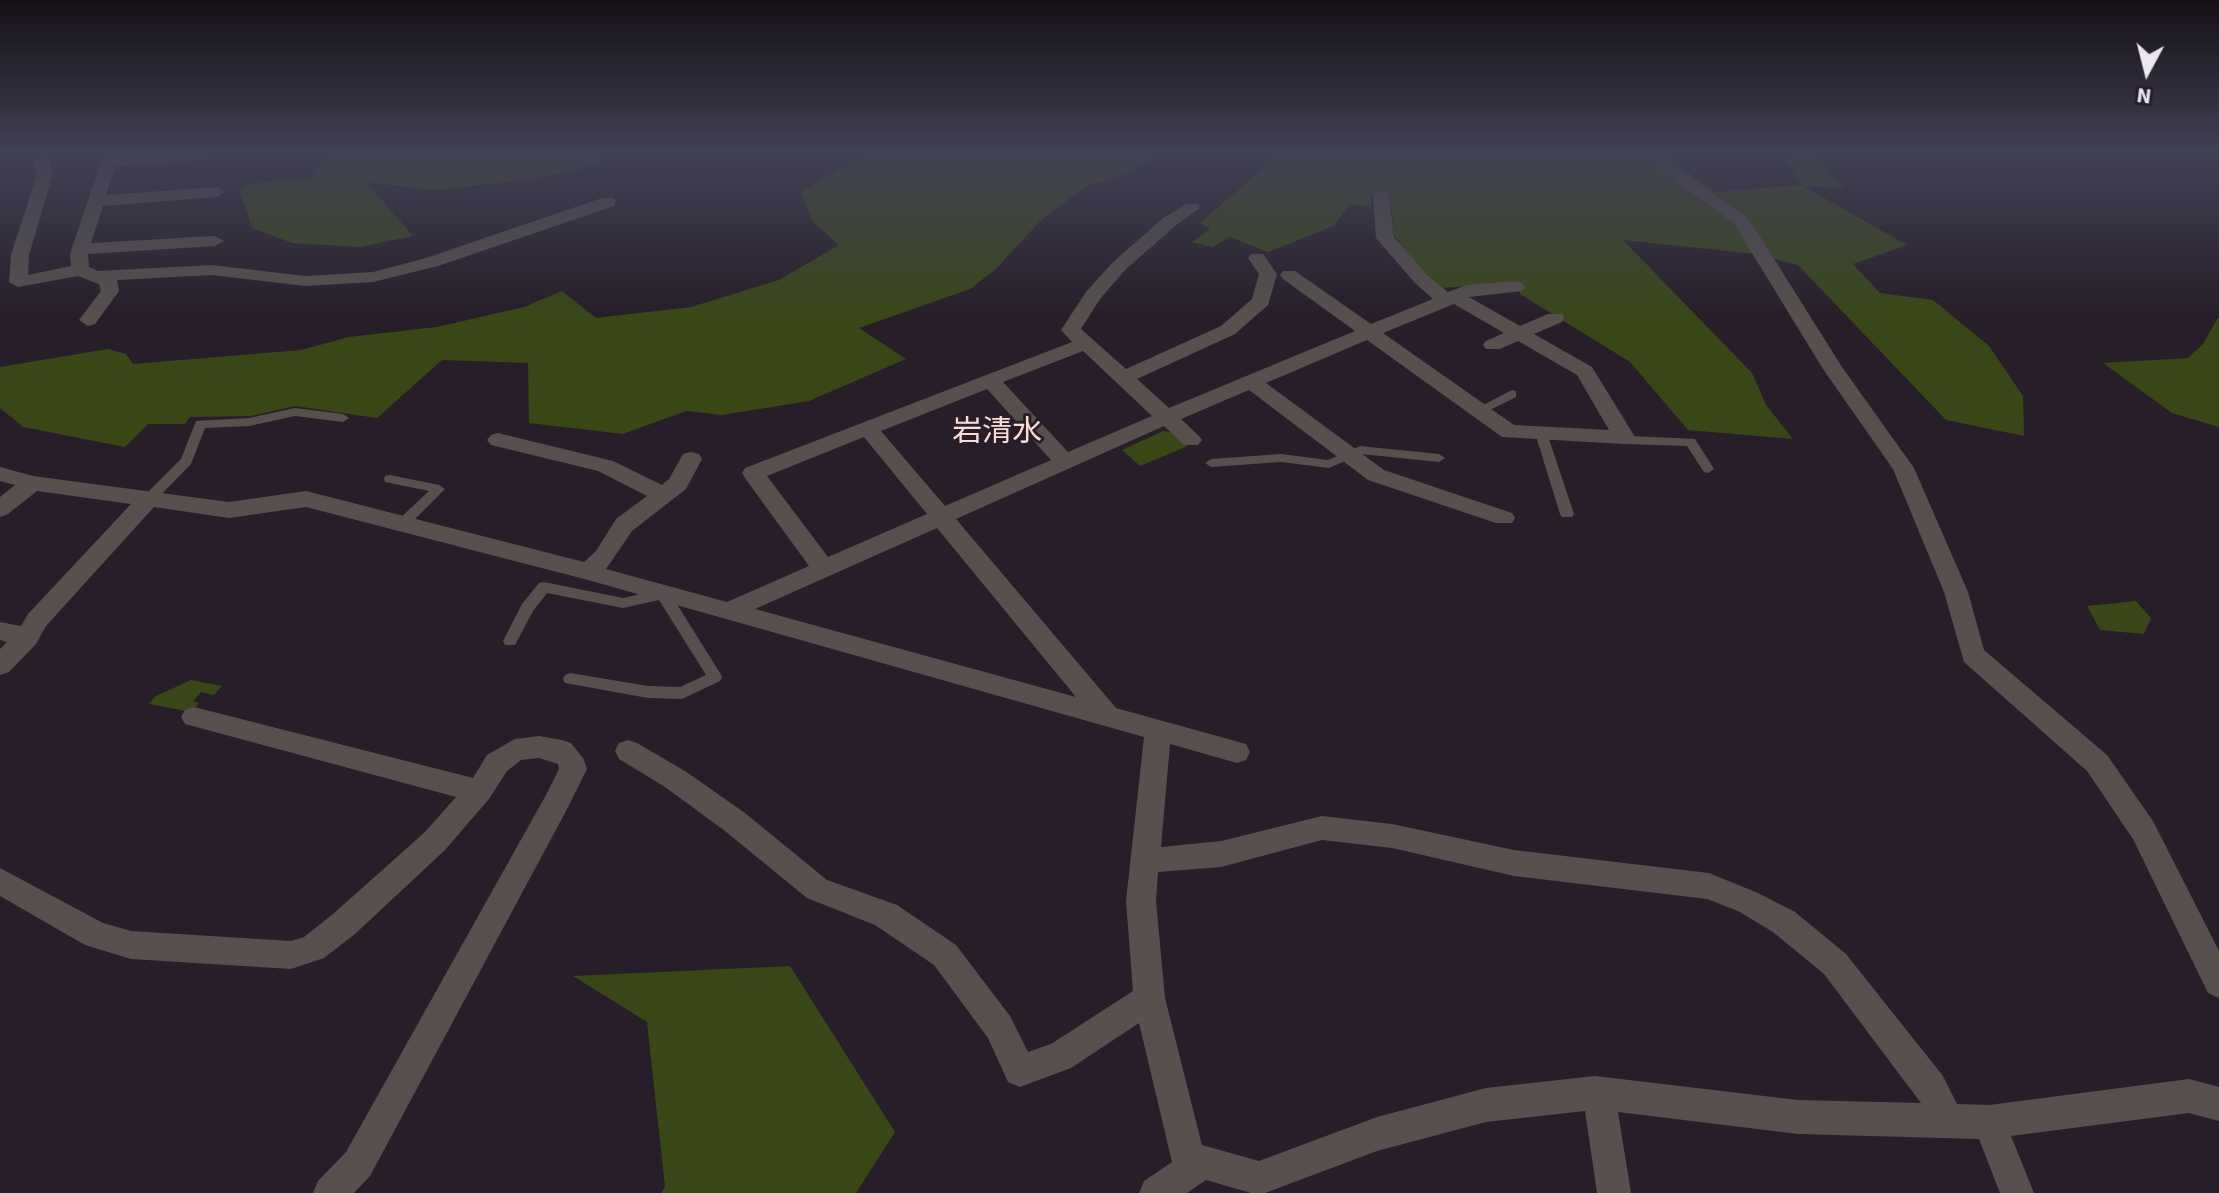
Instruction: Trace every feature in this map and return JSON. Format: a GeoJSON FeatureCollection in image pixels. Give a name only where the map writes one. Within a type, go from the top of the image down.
{"type":"FeatureCollection","features":[{"type":"Feature","properties":{"kind":"street"},"geometry":{"type":"LineString","coordinates":[[35,208],[20,255],[18,282],[89,273],[212,270],[305,281],[373,277],[432,262],[591,208]]}},
{"type":"Feature","properties":{"kind":"street"},"geometry":{"type":"LineString","coordinates":[[88,320],[110,291],[108,281],[89,273],[81,249],[94,208]]}},
{"type":"Feature","properties":{"kind":"street"},"geometry":{"type":"LineString","coordinates":[[1191,440],[1071,330],[1093,296],[1150,237],[1192,208]]}},
{"type":"Feature","properties":{"kind":"street"},"geometry":{"type":"LineString","coordinates":[[1382,208],[1385,238],[1421,279],[1451,299],[1585,371],[1624,437]]}},
{"type":"Feature","properties":{"kind":"street"},"geometry":{"type":"LineString","coordinates":[[1724,208],[1740,219],[1833,369],[1903,468],[1956,592],[1973,655],[2097,763],[2143,830],[2219,983]]}},
{"type":"Feature","properties":{"kind":"street"},"geometry":{"type":"LineString","coordinates":[[81,249],[215,241]]}},
{"type":"Feature","properties":{"kind":"street"},"geometry":{"type":"LineString","coordinates":[[1125,377],[1228,330],[1261,301],[1268,274],[1257,258]]}},
{"type":"Feature","properties":{"kind":"street"},"geometry":{"type":"LineString","coordinates":[[1289,275],[1509,432],[1624,437]]}},
{"type":"Feature","properties":{"kind":"street"},"geometry":{"type":"LineString","coordinates":[[726,612],[1167,417],[1467,291],[1516,287]]}},
{"type":"Feature","properties":{"kind":"street"},"geometry":{"type":"LineString","coordinates":[[1493,345],[1555,318]]}},
{"type":"Feature","properties":{"kind":"street"},"geometry":{"type":"LineString","coordinates":[[823,567],[753,473],[1086,343]]}},
{"type":"Feature","properties":{"kind":"street"},"geometry":{"type":"LineString","coordinates":[[990,380],[1065,462]]}},
{"type":"Feature","properties":{"kind":"street"},"geometry":{"type":"LineString","coordinates":[[1253,383],[1376,475],[1504,518]]}},
{"type":"Feature","properties":{"kind":"street"},"geometry":{"type":"LineString","coordinates":[[868,429],[1108,717]]}},
{"type":"Feature","properties":{"kind":"street"},"geometry":{"type":"LineString","coordinates":[[498,440],[605,466],[664,495]]}},
{"type":"Feature","properties":{"kind":"street"},"geometry":{"type":"LineString","coordinates":[[588,572],[604,557],[624,525],[678,484],[691,459]]}},
{"type":"Feature","properties":{"kind":"street"},"geometry":{"type":"LineString","coordinates":[[0,474],[33,483],[229,510],[306,499],[588,572],[1237,752]]}},
{"type":"Feature","properties":{"kind":"street"},"geometry":{"type":"LineString","coordinates":[[0,509],[33,483]]}},
{"type":"Feature","properties":{"kind":"street"},"geometry":{"type":"LineString","coordinates":[[0,665],[27,637],[37,620],[148,500]]}},
{"type":"Feature","properties":{"kind":"street"},"geometry":{"type":"LineString","coordinates":[[0,631],[27,637]]}},
{"type":"Feature","properties":{"kind":"street"},"geometry":{"type":"LineString","coordinates":[[194,717],[479,791]]}},
{"type":"Feature","properties":{"kind":"street"},"geometry":{"type":"LineString","coordinates":[[1158,730],[1141,901],[1149,998],[1188,1158],[1249,1184],[1377,1134],[1486,1105],[1599,1094],[1798,1117],[1989,1122],[2189,1096],[2219,1104]]}},
{"type":"Feature","properties":{"kind":"street"},"geometry":{"type":"LineString","coordinates":[[0,881],[96,935],[131,945],[291,955],[313,948],[344,924],[435,841],[479,791],[497,763],[515,750],[539,747],[562,751],[570,758],[573,769],[556,803],[358,1164],[330,1193]]}},
{"type":"Feature","properties":{"kind":"street"},"geometry":{"type":"LineString","coordinates":[[628,751],[675,779],[735,822],[817,889],[886,915],[945,955],[999,1027],[1020,1071],[1060,1057],[1149,998]]}},
{"type":"Feature","properties":{"kind":"street"},"geometry":{"type":"LineString","coordinates":[[1145,858],[1167,860],[1221,854],[1322,828],[1392,836],[1514,863],[1709,886],[1748,902],[1784,922],[1810,940],[1835,964],[1931,1088],[1947,1121]]}},
{"type":"Feature","properties":{"kind":"street"},"geometry":{"type":"LineString","coordinates":[[1599,1094],[1614,1193]]}},
{"type":"Feature","properties":{"kind":"street"},"geometry":{"type":"LineString","coordinates":[[1989,1122],[2017,1193]]}},
{"type":"Feature","properties":{"kind":"street"},"geometry":{"type":"LineString","coordinates":[[1156,1193],[1203,1162]]}},
{"type":"Feature","properties":{"kind":"lane"},"geometry":{"type":"LineString","coordinates":[[1480,410],[1512,394]]}},
{"type":"Feature","properties":{"kind":"lane"},"geometry":{"type":"LineString","coordinates":[[148,500],[187,461],[200,424],[249,422],[295,412],[343,418]]}},
{"type":"Feature","properties":{"kind":"lane"},"geometry":{"type":"LineString","coordinates":[[1541,433],[1567,514]]}},
{"type":"Feature","properties":{"kind":"lane"},"geometry":{"type":"LineString","coordinates":[[1624,437],[1626,440],[1691,442],[1708,469]]}},
{"type":"Feature","properties":{"kind":"lane"},"geometry":{"type":"LineString","coordinates":[[1211,463],[1281,458],[1329,464],[1360,450],[1439,458]]}},
{"type":"Feature","properties":{"kind":"lane"},"geometry":{"type":"LineString","coordinates":[[390,479],[439,489],[403,523]]}},
{"type":"Feature","properties":{"kind":"lane"},"geometry":{"type":"LineString","coordinates":[[510,641],[527,608],[544,587],[623,603],[663,594],[715,677],[682,693],[648,692],[570,679]]}},
{"type":"Feature","properties":{"kind":"green space"},"geometry":{"type":"Polygon","coordinates":[[[245,208],[388,208],[413,236],[360,247],[292,243],[252,228],[245,208]]]}},
{"type":"Feature","properties":{"kind":"green space"},"geometry":{"type":"Polygon","coordinates":[[[807,208],[1058,208],[1040,221],[996,269],[970,289],[859,328],[906,359],[809,401],[722,415],[686,411],[623,434],[529,423],[528,363],[442,360],[377,418],[295,406],[251,416],[190,417],[185,424],[148,424],[125,447],[23,427],[0,408],[0,367],[108,349],[126,354],[133,364],[301,350],[349,337],[437,327],[524,307],[562,291],[596,318],[691,307],[779,280],[839,245],[812,221],[807,208]]]}},
{"type":"Feature","properties":{"kind":"green space"},"geometry":{"type":"Polygon","coordinates":[[[1218,208],[1347,208],[1334,226],[1268,252],[1230,237],[1212,247],[1192,242],[1210,229],[1200,223],[1218,208]]]}},
{"type":"Feature","properties":{"kind":"green space"},"geometry":{"type":"Polygon","coordinates":[[[1391,208],[1841,208],[1907,245],[1853,264],[1880,293],[1933,300],[1989,346],[2023,396],[2024,436],[1946,420],[1798,265],[1755,254],[1623,240],[1752,373],[1766,405],[1793,439],[1688,430],[1630,362],[1520,294],[1517,283],[1441,288],[1419,268],[1394,235],[1391,208]]]}},
{"type":"Feature","properties":{"kind":"green space"},"geometry":{"type":"Polygon","coordinates":[[[2219,316],[2219,427],[2172,413],[2103,363],[2188,358],[2203,344],[2219,316]]]}},
{"type":"Feature","properties":{"kind":"green space"},"geometry":{"type":"Polygon","coordinates":[[[1163,431],[1170,432],[1188,446],[1140,466],[1122,450],[1163,431]]]}},
{"type":"Feature","properties":{"kind":"green space"},"geometry":{"type":"Polygon","coordinates":[[[2136,601],[2151,618],[2144,634],[2100,630],[2087,606],[2136,601]]]}},
{"type":"Feature","properties":{"kind":"green space"},"geometry":{"type":"Polygon","coordinates":[[[191,680],[222,686],[214,695],[201,692],[193,701],[199,703],[191,712],[149,704],[156,696],[191,680]]]}},
{"type":"Feature","properties":{"kind":"green space"},"geometry":{"type":"Polygon","coordinates":[[[790,966],[895,1132],[856,1193],[661,1193],[665,1187],[647,1022],[573,976],[790,966]]]}},
{"type":"Feature","properties":{"kind":"district","name":"岩清水"},"geometry":{"type":"Point","coordinates":[997,434]}}]}
